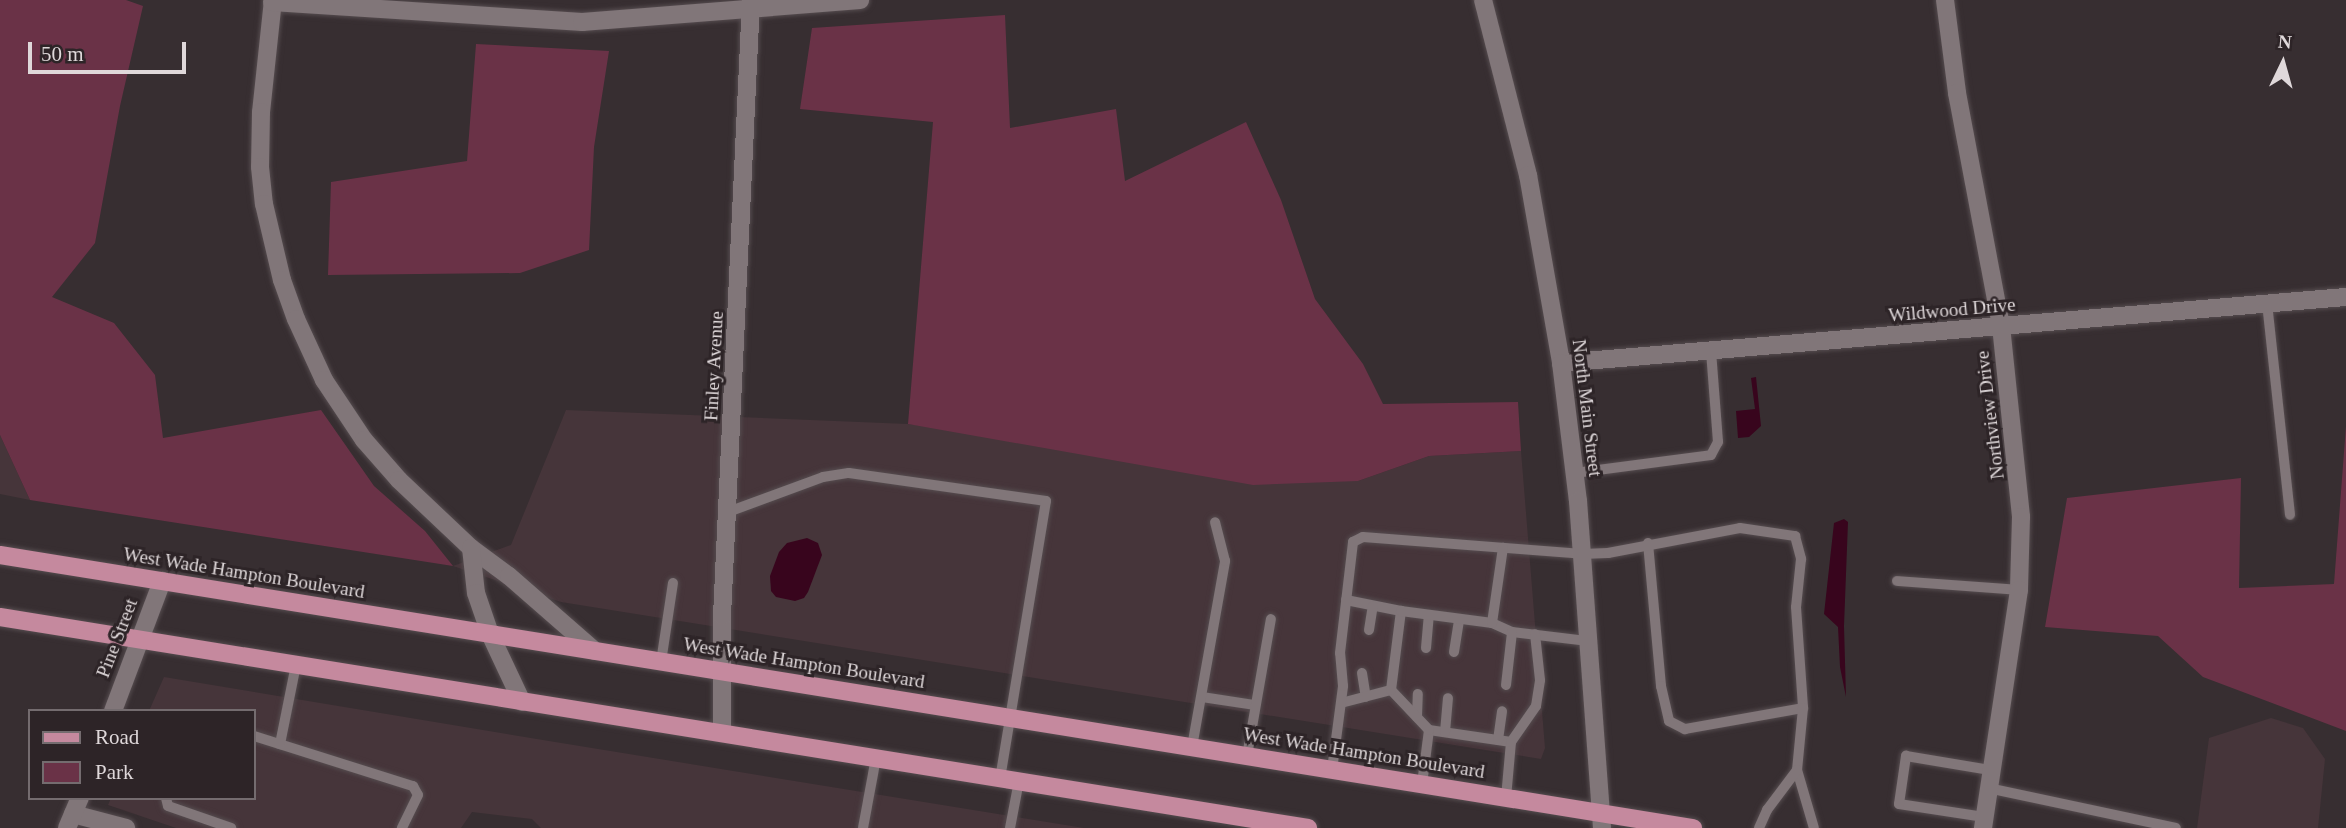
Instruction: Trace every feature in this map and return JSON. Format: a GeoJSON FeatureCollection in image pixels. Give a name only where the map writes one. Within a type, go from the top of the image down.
{"type":"FeatureCollection","features":[{"type":"Feature","properties":{"kind":"main road","name":"West Wade Hampton Boulevard"},"geometry":{"type":"LineString","coordinates":[[0,555],[1422,784],[1506,798],[1601,820],[1693,828]]}},
{"type":"Feature","properties":{"kind":"main road"},"geometry":{"type":"LineString","coordinates":[[0,617],[1308,828]]}},
{"type":"Feature","properties":{"kind":"street"},"geometry":{"type":"LineString","coordinates":[[595,651],[509,576],[471,548],[399,480],[364,440],[324,380],[296,319],[272,244],[260,167],[261,112],[273,1],[582,22],[751,4],[860,0]]}},
{"type":"Feature","properties":{"kind":"street","name":"North Main Street"},"geometry":{"type":"LineString","coordinates":[[1483,0],[1528,175],[1561,363],[1582,554],[1601,820]]}},
{"type":"Feature","properties":{"kind":"street","name":"Northview Drive"},"geometry":{"type":"LineString","coordinates":[[1945,0],[1957,93],[2001,326],[2020,505],[2022,555],[2019,590],[1983,822]]}},
{"type":"Feature","properties":{"kind":"street","name":"Finley Avenue"},"geometry":{"type":"LineString","coordinates":[[722,733],[728,512],[751,4]]}},
{"type":"Feature","properties":{"kind":"street","name":"Wildwood Drive"},"geometry":{"type":"LineString","coordinates":[[1561,363],[2346,297]]}},
{"type":"Feature","properties":{"kind":"street"},"geometry":{"type":"LineString","coordinates":[[471,548],[476,593],[490,634],[522,702]]}},
{"type":"Feature","properties":{"kind":"street","name":"Pine Street"},"geometry":{"type":"LineString","coordinates":[[114,709],[162,581]]}},
{"type":"Feature","properties":{"kind":"street"},"geometry":{"type":"LineString","coordinates":[[74,813],[126,828]]}},
{"type":"Feature","properties":{"kind":"lane"},"geometry":{"type":"LineString","coordinates":[[2267,303],[2290,515]]}},
{"type":"Feature","properties":{"kind":"lane"},"geometry":{"type":"LineString","coordinates":[[1574,473],[1711,455],[1718,442],[1711,352]]}},
{"type":"Feature","properties":{"kind":"lane"},"geometry":{"type":"LineString","coordinates":[[728,512],[823,477],[849,473],[1046,501],[1000,778]]}},
{"type":"Feature","properties":{"kind":"lane"},"geometry":{"type":"LineString","coordinates":[[1192,747],[1225,561],[1216,522]]}},
{"type":"Feature","properties":{"kind":"lane"},"geometry":{"type":"LineString","coordinates":[[1332,770],[1341,703],[1340,653],[1353,542],[1363,537],[1582,554],[1608,553],[1648,543],[1740,528],[1795,536],[1801,559],[1796,607],[1802,708],[1797,770],[1814,828]]}},
{"type":"Feature","properties":{"kind":"lane"},"geometry":{"type":"LineString","coordinates":[[1648,543],[1661,686],[1669,721],[1685,729],[1802,708]]}},
{"type":"Feature","properties":{"kind":"lane"},"geometry":{"type":"LineString","coordinates":[[1492,623],[1503,548]]}},
{"type":"Feature","properties":{"kind":"lane"},"geometry":{"type":"LineString","coordinates":[[1897,580],[2019,590]]}},
{"type":"Feature","properties":{"kind":"lane"},"geometry":{"type":"LineString","coordinates":[[662,662],[673,583]]}},
{"type":"Feature","properties":{"kind":"lane"},"geometry":{"type":"LineString","coordinates":[[1346,600],[1401,611],[1492,623],[1512,632],[1588,641]]}},
{"type":"Feature","properties":{"kind":"lane"},"geometry":{"type":"LineString","coordinates":[[1369,630],[1373,606]]}},
{"type":"Feature","properties":{"kind":"lane"},"geometry":{"type":"LineString","coordinates":[[1391,690],[1401,611]]}},
{"type":"Feature","properties":{"kind":"lane"},"geometry":{"type":"LineString","coordinates":[[1426,648],[1429,615]]}},
{"type":"Feature","properties":{"kind":"lane"},"geometry":{"type":"LineString","coordinates":[[1454,652],[1458,618]]}},
{"type":"Feature","properties":{"kind":"lane"},"geometry":{"type":"LineString","coordinates":[[1247,756],[1271,619]]}},
{"type":"Feature","properties":{"kind":"lane"},"geometry":{"type":"LineString","coordinates":[[1506,685],[1512,632]]}},
{"type":"Feature","properties":{"kind":"lane"},"geometry":{"type":"LineString","coordinates":[[1506,798],[1511,741],[1536,706],[1540,680],[1535,634]]}},
{"type":"Feature","properties":{"kind":"lane"},"geometry":{"type":"LineString","coordinates":[[280,744],[296,665]]}},
{"type":"Feature","properties":{"kind":"lane"},"geometry":{"type":"LineString","coordinates":[[1362,673],[1366,696]]}},
{"type":"Feature","properties":{"kind":"lane"},"geometry":{"type":"LineString","coordinates":[[1341,703],[1391,690]]}},
{"type":"Feature","properties":{"kind":"lane"},"geometry":{"type":"LineString","coordinates":[[1391,690],[1429,730],[1511,741]]}},
{"type":"Feature","properties":{"kind":"lane"},"geometry":{"type":"LineString","coordinates":[[1417,718],[1419,694]]}},
{"type":"Feature","properties":{"kind":"lane"},"geometry":{"type":"LineString","coordinates":[[1202,697],[1255,705]]}},
{"type":"Feature","properties":{"kind":"lane"},"geometry":{"type":"LineString","coordinates":[[1445,732],[1448,698]]}},
{"type":"Feature","properties":{"kind":"lane"},"geometry":{"type":"LineString","coordinates":[[1498,740],[1502,711]]}},
{"type":"Feature","properties":{"kind":"lane"},"geometry":{"type":"LineString","coordinates":[[1422,784],[1429,730]]}},
{"type":"Feature","properties":{"kind":"lane"},"geometry":{"type":"LineString","coordinates":[[256,737],[413,786],[418,795],[402,828]]}},
{"type":"Feature","properties":{"kind":"lane"},"geometry":{"type":"LineString","coordinates":[[1983,822],[1899,804],[1906,756],[2176,828]]}},
{"type":"Feature","properties":{"kind":"lane"},"geometry":{"type":"LineString","coordinates":[[863,828],[876,758]]}},
{"type":"Feature","properties":{"kind":"lane"},"geometry":{"type":"LineString","coordinates":[[1759,828],[1767,810],[1797,770]]}},
{"type":"Feature","properties":{"kind":"lane"},"geometry":{"type":"LineString","coordinates":[[1010,828],[1019,781]]}},
{"type":"Feature","properties":{"kind":"lane"},"geometry":{"type":"LineString","coordinates":[[167,800],[169,806],[231,828]]}},
{"type":"Feature","properties":{"kind":"shaded area"},"geometry":{"type":"Polygon","coordinates":[[[1756,377],[1761,426],[1749,437],[1738,438],[1736,411],[1755,409],[1751,378],[1756,377]]]}},
{"type":"Feature","properties":{"kind":"shaded area"},"geometry":{"type":"Polygon","coordinates":[[[566,410],[908,424],[1358,481],[1429,456],[1521,451],[1545,748],[1541,759],[561,602],[453,566],[511,545],[566,410]]]}},
{"type":"Feature","properties":{"kind":"shaded area"},"geometry":{"type":"Polygon","coordinates":[[[0,435],[30,500],[0,494],[0,435]]]}},
{"type":"Feature","properties":{"kind":"shaded area"},"geometry":{"type":"Polygon","coordinates":[[[1844,519],[1848,522],[1844,626],[1846,697],[1840,667],[1838,627],[1824,614],[1834,523],[1844,519]]]}},
{"type":"Feature","properties":{"kind":"shaded area"},"geometry":{"type":"Polygon","coordinates":[[[807,538],[818,543],[822,555],[808,592],[804,598],[795,601],[776,597],[771,591],[770,576],[779,552],[787,543],[807,538]]]}},
{"type":"Feature","properties":{"kind":"shaded area"},"geometry":{"type":"Polygon","coordinates":[[[164,677],[1084,828],[541,828],[532,819],[472,812],[461,828],[176,828],[108,805],[110,800],[256,800],[256,709],[150,709],[164,677]]]}},
{"type":"Feature","properties":{"kind":"shaded area"},"geometry":{"type":"Polygon","coordinates":[[[2271,718],[2303,728],[2325,759],[2318,828],[2197,828],[2209,738],[2271,718]]]}},
{"type":"Feature","properties":{"kind":"green space"},"geometry":{"type":"Polygon","coordinates":[[[0,0],[126,0],[143,6],[120,106],[95,243],[52,297],[114,323],[155,375],[163,438],[321,410],[374,486],[425,531],[453,566],[30,500],[0,435],[0,0]]]}},
{"type":"Feature","properties":{"kind":"green space"},"geometry":{"type":"Polygon","coordinates":[[[1005,15],[1010,128],[1116,109],[1125,181],[1246,122],[1281,200],[1315,299],[1363,364],[1383,404],[1518,402],[1521,451],[1429,456],[1358,481],[1253,485],[908,424],[933,122],[800,109],[812,28],[1005,15]]]}},
{"type":"Feature","properties":{"kind":"green space"},"geometry":{"type":"Polygon","coordinates":[[[476,44],[609,51],[594,147],[589,250],[520,273],[328,275],[331,182],[467,161],[476,44]]]}},
{"type":"Feature","properties":{"kind":"green space"},"geometry":{"type":"Polygon","coordinates":[[[2346,426],[2346,731],[2203,677],[2158,636],[2045,627],[2067,498],[2241,478],[2239,588],[2334,584],[2346,426]]]}}]}
